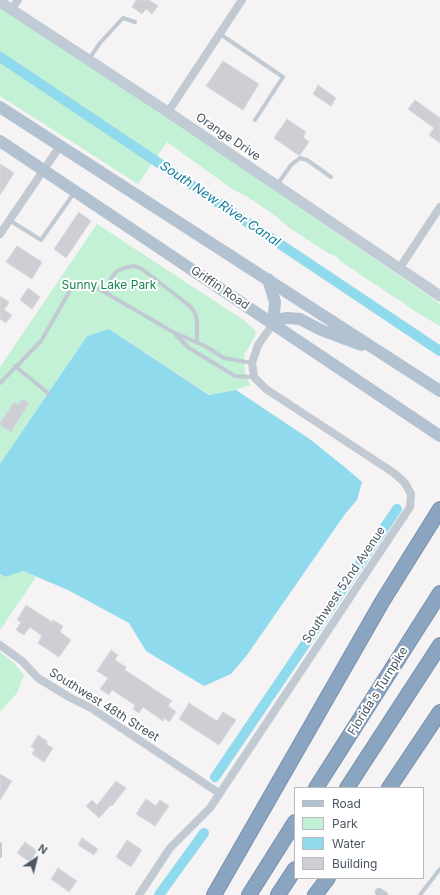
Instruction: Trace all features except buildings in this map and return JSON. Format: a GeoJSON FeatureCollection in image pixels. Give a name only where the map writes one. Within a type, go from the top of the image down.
{"type":"FeatureCollection","features":[{"type":"Feature","properties":{"kind":"highway"},"geometry":{"type":"LineString","coordinates":[[214,895],[382,602],[440,509]]}},
{"type":"Feature","properties":{"kind":"highway","name":"Florida's Turnpike"},"geometry":{"type":"LineString","coordinates":[[317,787],[440,593]]}},
{"type":"Feature","properties":{"kind":"highway"},"geometry":{"type":"LineString","coordinates":[[348,787],[440,645]]}},
{"type":"Feature","properties":{"kind":"highway"},"geometry":{"type":"LineString","coordinates":[[390,787],[440,712]]}},
{"type":"Feature","properties":{"kind":"highway"},"geometry":{"type":"LineString","coordinates":[[249,895],[294,824]]}},
{"type":"Feature","properties":{"kind":"highway"},"geometry":{"type":"LineString","coordinates":[[278,895],[294,871]]}},
{"type":"Feature","properties":{"kind":"highway"},"geometry":{"type":"LineString","coordinates":[[315,895],[327,879]]}},
{"type":"Feature","properties":{"kind":"main road"},"geometry":{"type":"LineString","coordinates":[[0,108],[440,391]]}},
{"type":"Feature","properties":{"kind":"main road","name":"Griffin Road"},"geometry":{"type":"LineString","coordinates":[[0,140],[440,436]]}},
{"type":"Feature","properties":{"kind":"main road"},"geometry":{"type":"LineString","coordinates":[[268,279],[275,302],[273,324]]}},
{"type":"Feature","properties":{"kind":"main road"},"geometry":{"type":"LineString","coordinates":[[273,324],[281,319],[300,319],[321,330],[385,355]]}},
{"type":"Feature","properties":{"kind":"street"},"geometry":{"type":"LineString","coordinates":[[168,112],[242,0]]}},
{"type":"Feature","properties":{"kind":"street","name":"Orange Drive"},"geometry":{"type":"LineString","coordinates":[[0,2],[15,5],[88,59],[440,296]]}},
{"type":"Feature","properties":{"kind":"street"},"geometry":{"type":"LineString","coordinates":[[0,234],[60,146]]}},
{"type":"Feature","properties":{"kind":"street"},"geometry":{"type":"LineString","coordinates":[[400,269],[440,207]]}},
{"type":"Feature","properties":{"kind":"street"},"geometry":{"type":"LineString","coordinates":[[254,377],[252,363],[258,345],[273,324]]}},
{"type":"Feature","properties":{"kind":"street","name":"Southwest 52nd Avenue"},"geometry":{"type":"LineString","coordinates":[[139,895],[170,848],[210,808],[410,507],[411,494],[406,483],[394,473],[266,389],[254,377]]}},
{"type":"Feature","properties":{"kind":"street","name":"Southwest 48th Street"},"geometry":{"type":"LineString","coordinates":[[0,645],[22,661],[38,678],[69,697],[91,708],[219,793]]}},
{"type":"Feature","properties":{"kind":"lane"},"geometry":{"type":"LineString","coordinates":[[88,59],[100,43],[123,18],[135,22]]}},
{"type":"Feature","properties":{"kind":"lane"},"geometry":{"type":"LineString","coordinates":[[220,34],[283,77],[255,120]]}},
{"type":"Feature","properties":{"kind":"lane"},"geometry":{"type":"LineString","coordinates":[[277,185],[291,165],[300,158],[307,160],[331,177]]}},
{"type":"Feature","properties":{"kind":"lane"},"geometry":{"type":"LineString","coordinates":[[9,220],[41,240],[75,191]]}},
{"type":"Feature","properties":{"kind":"lane"},"geometry":{"type":"LineString","coordinates":[[107,294],[111,278],[117,271],[134,266],[142,269],[190,306],[195,313],[197,321],[197,343]]}},
{"type":"Feature","properties":{"kind":"lane"},"geometry":{"type":"LineString","coordinates":[[0,383],[41,341],[75,282],[87,282],[172,332],[197,343],[224,358],[252,363]]}},
{"type":"Feature","properties":{"kind":"lane"},"geometry":{"type":"LineString","coordinates":[[172,332],[189,348],[235,376],[254,377]]}},
{"type":"Feature","properties":{"kind":"lane"},"geometry":{"type":"LineString","coordinates":[[15,366],[48,393]]}},
{"type":"Feature","properties":{"kind":"lane"},"geometry":{"type":"LineString","coordinates":[[0,844],[0,856]]}},
{"type":"Feature","properties":{"kind":"lane"},"geometry":{"type":"LineString","coordinates":[[420,895],[440,870]]}},
{"type":"Feature","properties":{"kind":"green space"},"geometry":{"type":"Polygon","coordinates":[[[0,8],[126,89],[440,304],[440,326],[416,312],[340,261],[336,256],[328,253],[288,227],[276,216],[246,196],[232,189],[167,142],[138,184],[0,96],[0,8]]]}},
{"type":"Feature","properties":{"kind":"green space","name":"Sunny Lake Park"},"geometry":{"type":"Polygon","coordinates":[[[97,224],[245,321],[256,331],[254,338],[244,355],[245,372],[250,385],[236,390],[210,395],[109,329],[87,336],[0,464],[0,367],[97,224]]]}},
{"type":"Feature","properties":{"kind":"green space"},"geometry":{"type":"Polygon","coordinates":[[[23,571],[36,577],[0,630],[0,574],[5,577],[23,571]]]}},
{"type":"Feature","properties":{"kind":"green space"},"geometry":{"type":"Polygon","coordinates":[[[0,652],[12,661],[24,675],[17,693],[0,712],[0,652]]]}},
{"type":"Feature","properties":{"kind":"water"},"geometry":{"type":"Polygon","coordinates":[[[109,329],[209,395],[236,390],[311,440],[362,482],[357,500],[345,514],[247,655],[231,674],[204,686],[146,651],[129,623],[68,590],[23,571],[5,577],[0,574],[0,464],[87,336],[109,329]]]}},
{"type":"Feature","properties":{"kind":"waterway","name":"South New River Canal"},"geometry":{"type":"LineString","coordinates":[[0,57],[440,351]]}},
{"type":"Feature","properties":{"kind":"waterway"},"geometry":{"type":"LineString","coordinates":[[215,777],[397,509]]}},
{"type":"Feature","properties":{"kind":"waterway"},"geometry":{"type":"LineString","coordinates":[[159,895],[204,833]]}}]}
